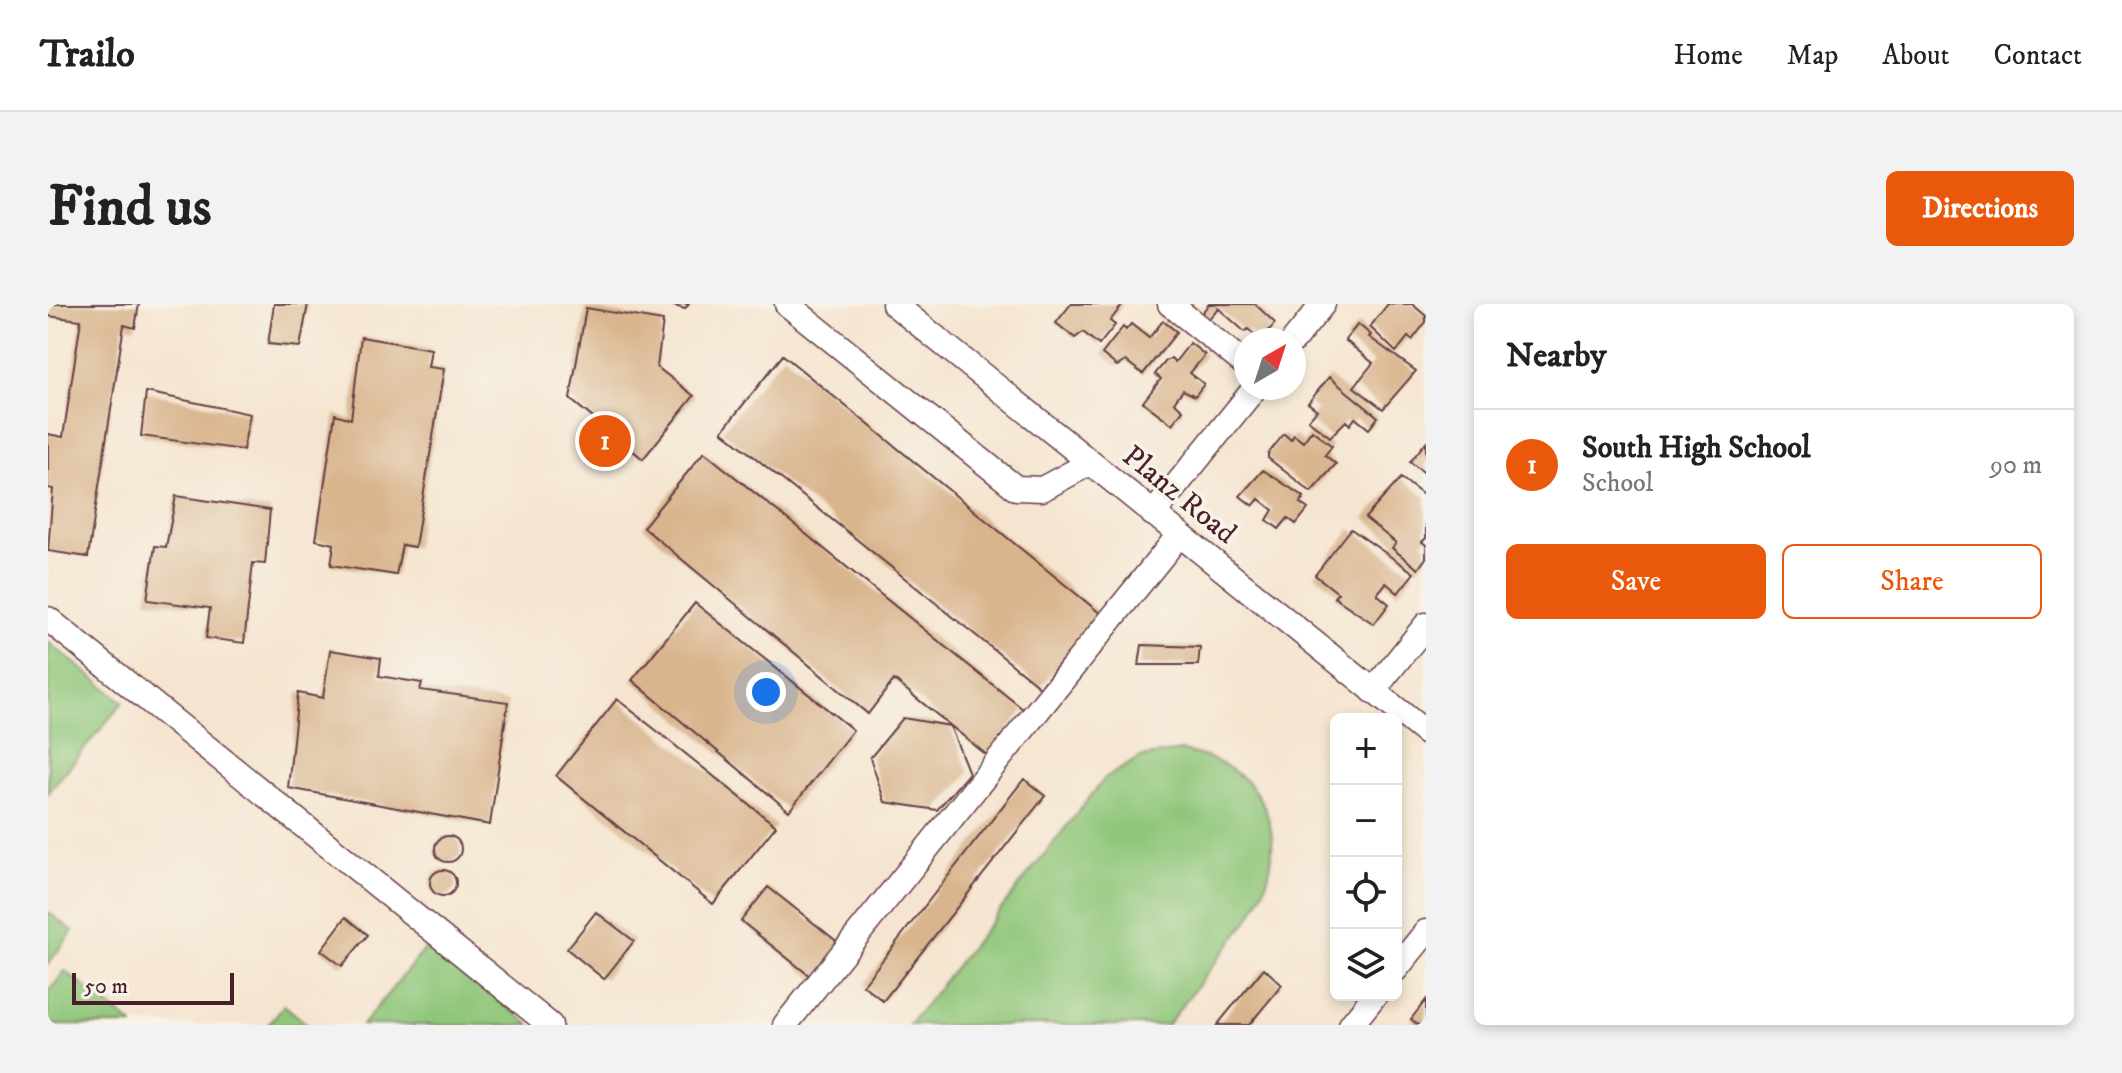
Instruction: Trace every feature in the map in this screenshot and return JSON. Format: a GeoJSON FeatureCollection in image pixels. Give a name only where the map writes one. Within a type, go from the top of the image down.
{"type":"FeatureCollection","features":[{"type":"Feature","properties":{"kind":"street"},"geometry":{"type":"LineString","coordinates":[[787,304],[1016,488],[1042,489],[1090,463]]}},
{"type":"Feature","properties":{"kind":"street","name":"Planz Road"},"geometry":{"type":"LineString","coordinates":[[894,304],[1426,733]]}},
{"type":"Feature","properties":{"kind":"street"},"geometry":{"type":"LineString","coordinates":[[1170,304],[1234,355]]}},
{"type":"Feature","properties":{"kind":"street"},"geometry":{"type":"LineString","coordinates":[[1304,328],[1323,304]]}},
{"type":"Feature","properties":{"kind":"street"},"geometry":{"type":"LineString","coordinates":[[1153,514],[1245,400]]}},
{"type":"Feature","properties":{"kind":"street"},"geometry":{"type":"LineString","coordinates":[[785,1025],[1179,535]]}},
{"type":"Feature","properties":{"kind":"street"},"geometry":{"type":"LineString","coordinates":[[48,619],[550,1025]]}},
{"type":"Feature","properties":{"kind":"street"},"geometry":{"type":"LineString","coordinates":[[1373,691],[1426,625]]}},
{"type":"Feature","properties":{"kind":"street"},"geometry":{"type":"LineString","coordinates":[[1402,962],[1426,932]]}},
{"type":"Feature","properties":{"kind":"street"},"geometry":{"type":"LineString","coordinates":[[1355,1023],[1371,1001]]}},
{"type":"Feature","properties":{"kind":"green space"},"geometry":{"type":"Polygon","coordinates":[[[48,642],[123,702],[48,793],[48,642]]]}},
{"type":"Feature","properties":{"kind":"green space"},"geometry":{"type":"Polygon","coordinates":[[[1181,751],[1212,759],[1236,773],[1254,791],[1266,813],[1272,837],[1271,864],[1263,891],[1249,919],[1167,1025],[909,1025],[1105,778],[1141,757],[1181,751]]]}},
{"type":"Feature","properties":{"kind":"green space"},"geometry":{"type":"Polygon","coordinates":[[[48,912],[73,931],[48,964],[48,912]]]}},
{"type":"Feature","properties":{"kind":"green space"},"geometry":{"type":"Polygon","coordinates":[[[430,943],[530,1025],[362,1025],[430,943]]]}},
{"type":"Feature","properties":{"kind":"green space"},"geometry":{"type":"Polygon","coordinates":[[[65,971],[133,1025],[48,1025],[48,993],[65,971]]]}},
{"type":"Feature","properties":{"kind":"green space"},"geometry":{"type":"Polygon","coordinates":[[[284,1005],[308,1025],[268,1025],[284,1005]]]}},
{"type":"Feature","properties":{"kind":"building"},"geometry":{"type":"Polygon","coordinates":[[[48,304],[139,304],[135,328],[124,325],[88,557],[48,551],[53,489],[48,488],[48,434],[63,437],[81,320],[48,316],[48,304]]]}},
{"type":"Feature","properties":{"kind":"building"},"geometry":{"type":"Polygon","coordinates":[[[274,304],[308,304],[300,347],[268,344],[274,304]]]}},
{"type":"Feature","properties":{"kind":"building"},"geometry":{"type":"Polygon","coordinates":[[[668,304],[689,304],[685,309],[668,304]]]}},
{"type":"Feature","properties":{"kind":"building"},"geometry":{"type":"Polygon","coordinates":[[[1071,304],[1123,304],[1110,321],[1115,325],[1099,345],[1083,332],[1075,338],[1056,323],[1071,304]]]}},
{"type":"Feature","properties":{"kind":"building"},"geometry":{"type":"Polygon","coordinates":[[[1209,304],[1255,304],[1275,323],[1271,328],[1240,328],[1218,308],[1208,320],[1201,314],[1209,304]]]}},
{"type":"Feature","properties":{"kind":"building"},"geometry":{"type":"Polygon","coordinates":[[[1388,304],[1412,304],[1426,316],[1426,322],[1412,340],[1408,337],[1396,352],[1370,327],[1388,304]]]}},
{"type":"Feature","properties":{"kind":"building"},"geometry":{"type":"Polygon","coordinates":[[[586,308],[663,321],[657,367],[694,396],[643,459],[570,399],[586,308]]]}},
{"type":"Feature","properties":{"kind":"building"},"geometry":{"type":"Polygon","coordinates":[[[1163,321],[1177,332],[1143,374],[1126,361],[1117,366],[1102,354],[1123,327],[1126,330],[1131,324],[1149,338],[1163,321]]]}},
{"type":"Feature","properties":{"kind":"building"},"geometry":{"type":"Polygon","coordinates":[[[1358,324],[1371,335],[1369,337],[1416,371],[1383,409],[1354,387],[1373,363],[1345,340],[1358,324]]]}},
{"type":"Feature","properties":{"kind":"building"},"geometry":{"type":"Polygon","coordinates":[[[361,337],[431,349],[428,367],[444,369],[415,547],[402,545],[396,575],[331,565],[334,544],[316,540],[335,414],[351,419],[361,337]]]}},
{"type":"Feature","properties":{"kind":"building"},"geometry":{"type":"Polygon","coordinates":[[[1190,343],[1205,355],[1190,373],[1204,384],[1195,396],[1183,390],[1174,402],[1183,410],[1172,424],[1143,402],[1161,379],[1155,374],[1171,358],[1175,362],[1190,343]]]}},
{"type":"Feature","properties":{"kind":"building"},"geometry":{"type":"Polygon","coordinates":[[[783,355],[1101,614],[1040,687],[722,431],[783,355]]]}},
{"type":"Feature","properties":{"kind":"building"},"geometry":{"type":"Polygon","coordinates":[[[1329,377],[1378,417],[1369,429],[1355,418],[1350,425],[1346,421],[1330,437],[1308,420],[1317,410],[1308,403],[1329,377]]]}},
{"type":"Feature","properties":{"kind":"building"},"geometry":{"type":"Polygon","coordinates":[[[146,392],[250,414],[243,450],[141,436],[146,392]]]}},
{"type":"Feature","properties":{"kind":"building"},"geometry":{"type":"Polygon","coordinates":[[[1312,430],[1332,446],[1325,455],[1336,464],[1311,492],[1268,458],[1268,454],[1284,434],[1291,440],[1294,435],[1303,442],[1312,430]]]}},
{"type":"Feature","properties":{"kind":"building"},"geometry":{"type":"Polygon","coordinates":[[[1426,442],[1426,474],[1410,462],[1426,442]]]}},
{"type":"Feature","properties":{"kind":"building"},"geometry":{"type":"Polygon","coordinates":[[[704,452],[1024,710],[988,756],[894,680],[868,714],[643,527],[704,452]]]}},
{"type":"Feature","properties":{"kind":"building"},"geometry":{"type":"Polygon","coordinates":[[[1263,470],[1304,497],[1300,503],[1308,509],[1296,524],[1288,518],[1279,529],[1267,520],[1273,510],[1259,499],[1253,506],[1240,496],[1263,470]]]}},
{"type":"Feature","properties":{"kind":"building"},"geometry":{"type":"Polygon","coordinates":[[[1401,478],[1426,497],[1426,538],[1422,542],[1426,545],[1426,558],[1418,569],[1392,548],[1396,543],[1365,518],[1401,478]]]}},
{"type":"Feature","properties":{"kind":"building"},"geometry":{"type":"Polygon","coordinates":[[[176,496],[270,510],[265,564],[253,563],[244,643],[206,638],[210,608],[147,600],[155,546],[166,547],[176,496]]]}},
{"type":"Feature","properties":{"kind":"building"},"geometry":{"type":"Polygon","coordinates":[[[1351,529],[1414,573],[1398,593],[1386,583],[1377,594],[1389,604],[1374,624],[1334,597],[1338,593],[1315,575],[1351,529]]]}},
{"type":"Feature","properties":{"kind":"building"},"geometry":{"type":"Polygon","coordinates":[[[695,603],[853,730],[789,811],[632,680],[695,603]]]}},
{"type":"Feature","properties":{"kind":"building"},"geometry":{"type":"Polygon","coordinates":[[[1142,645],[1200,647],[1198,665],[1139,665],[1142,645]]]}},
{"type":"Feature","properties":{"kind":"building"},"geometry":{"type":"Polygon","coordinates":[[[330,650],[381,658],[379,676],[422,683],[420,690],[508,702],[490,825],[288,788],[298,693],[323,698],[330,650]]]}},
{"type":"Feature","properties":{"kind":"building"},"geometry":{"type":"Polygon","coordinates":[[[617,699],[776,826],[713,904],[556,776],[617,699]]]}},
{"type":"Feature","properties":{"kind":"building"},"geometry":{"type":"Polygon","coordinates":[[[903,718],[950,726],[969,773],[937,810],[885,802],[870,758],[903,718]]]}},
{"type":"Feature","properties":{"kind":"building"},"geometry":{"type":"Polygon","coordinates":[[[1024,779],[1045,796],[883,1001],[863,985],[1024,779]]]}},
{"type":"Feature","properties":{"kind":"building"},"geometry":{"type":"Polygon","coordinates":[[[448,836],[457,840],[461,849],[457,858],[448,862],[439,858],[435,849],[439,840],[448,836]]]}},
{"type":"Feature","properties":{"kind":"building"},"geometry":{"type":"Polygon","coordinates":[[[443,870],[452,874],[456,883],[452,892],[443,896],[434,892],[430,883],[434,874],[443,870]]]}},
{"type":"Feature","properties":{"kind":"building"},"geometry":{"type":"Polygon","coordinates":[[[768,887],[844,947],[816,981],[741,921],[768,887]]]}},
{"type":"Feature","properties":{"kind":"building"},"geometry":{"type":"Polygon","coordinates":[[[596,912],[634,941],[604,979],[567,949],[596,912]]]}},
{"type":"Feature","properties":{"kind":"building"},"geometry":{"type":"Polygon","coordinates":[[[346,917],[368,935],[342,966],[321,950],[346,917]]]}},
{"type":"Feature","properties":{"kind":"building"},"geometry":{"type":"Polygon","coordinates":[[[1264,968],[1282,985],[1249,1025],[1217,1025],[1264,968]]]}},
{"type":"Feature","properties":{"kind":"building"},"geometry":{"type":"Polygon","coordinates":[[[1426,1000],[1426,1025],[1418,1025],[1411,1019],[1426,1000]]]}},
{"type":"Feature","properties":{"kind":"place","name":"South High School"},"geometry":{"type":"Point","coordinates":[605,441]}}]}
